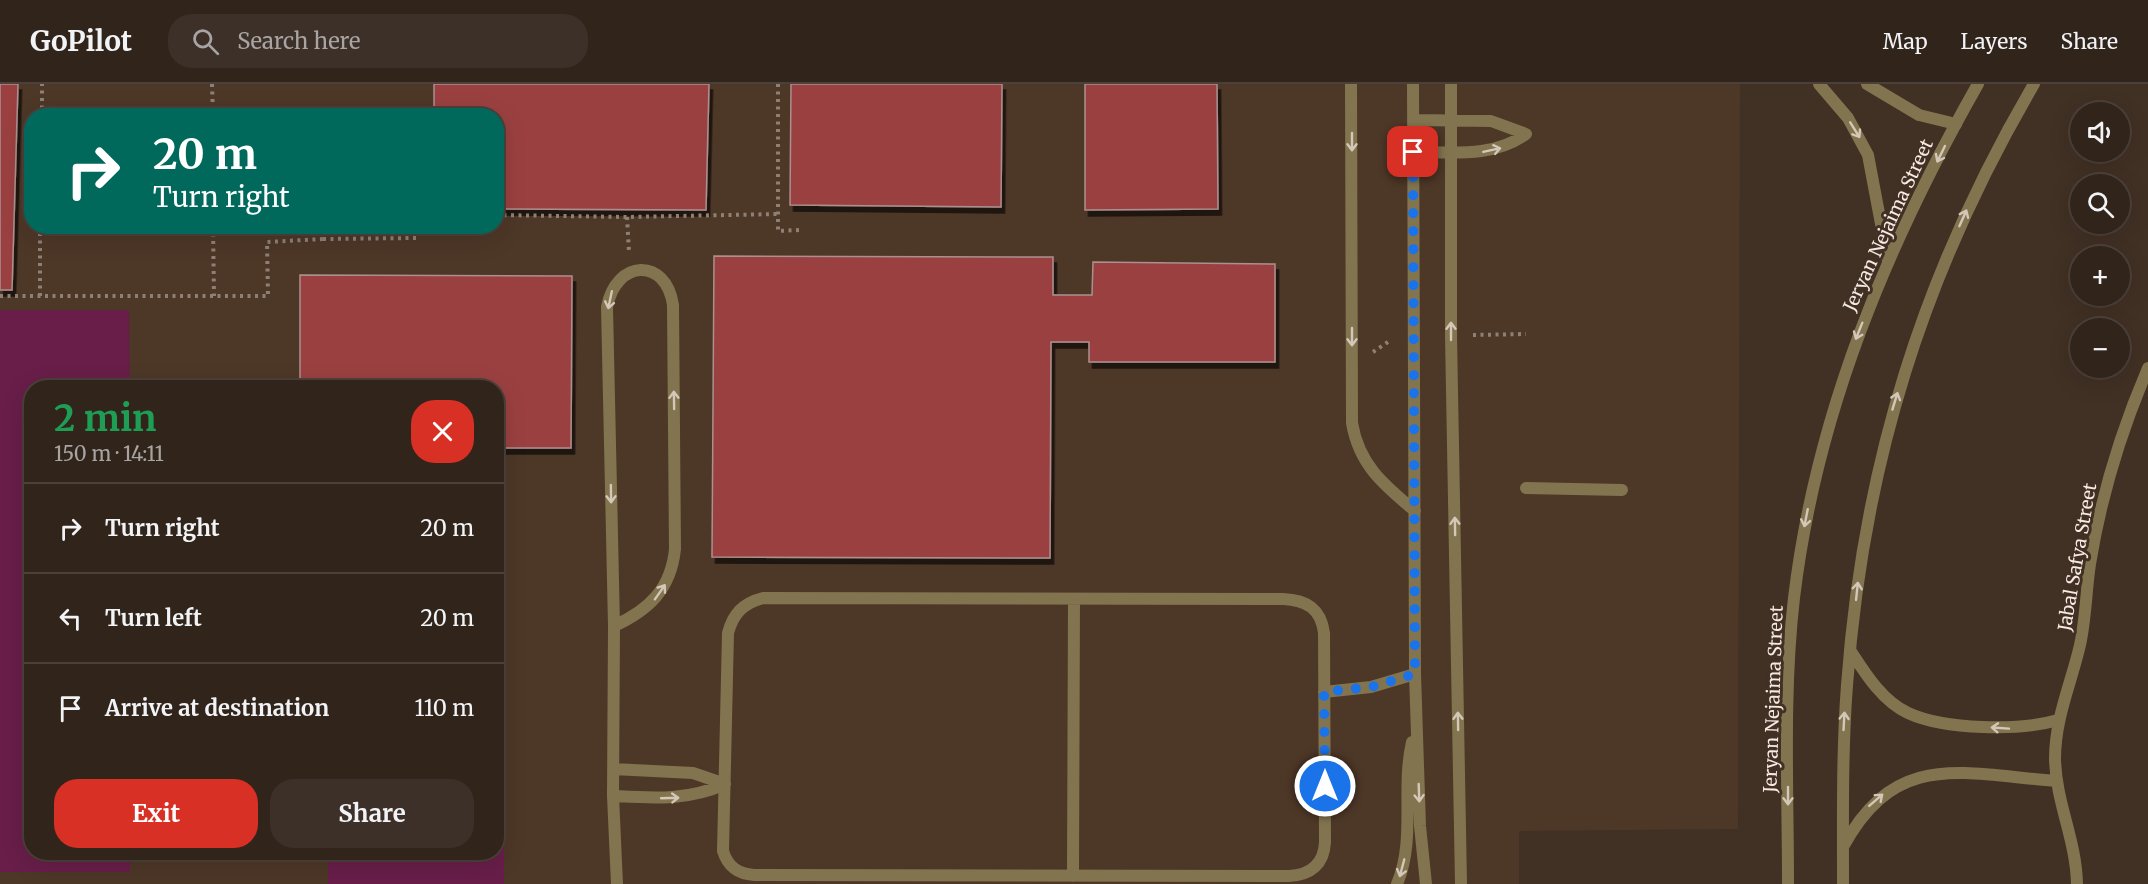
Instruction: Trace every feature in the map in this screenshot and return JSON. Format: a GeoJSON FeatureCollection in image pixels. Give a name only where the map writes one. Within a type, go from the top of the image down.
{"type":"FeatureCollection","features":[{"type":"Feature","properties":{"kind":"street"},"geometry":{"type":"LineString","coordinates":[[1351,84],[1352,423],[1361,455],[1369,469],[1380,482],[1415,511]]}},
{"type":"Feature","properties":{"kind":"street"},"geometry":{"type":"LineString","coordinates":[[1413,84],[1415,674],[1420,826],[1426,884]]}},
{"type":"Feature","properties":{"kind":"street"},"geometry":{"type":"LineString","coordinates":[[1451,84],[1452,348],[1461,884]]}},
{"type":"Feature","properties":{"kind":"street"},"geometry":{"type":"LineString","coordinates":[[1819,84],[1848,118],[1868,155],[1888,261]]}},
{"type":"Feature","properties":{"kind":"street"},"geometry":{"type":"LineString","coordinates":[[1867,84],[1919,115],[1956,124]]}},
{"type":"Feature","properties":{"kind":"street","name":"Jeryan Nejaima Street"},"geometry":{"type":"LineString","coordinates":[[1788,884],[1789,655],[1803,538],[1814,478],[1832,410],[1857,337],[1888,261],[1978,84]]}},
{"type":"Feature","properties":{"kind":"street"},"geometry":{"type":"LineString","coordinates":[[1843,884],[1843,751],[1850,650],[1859,573],[1872,494],[1890,418],[1913,342],[1940,268],[1972,196],[2034,84]]}},
{"type":"Feature","properties":{"kind":"street"},"geometry":{"type":"LineString","coordinates":[[1413,120],[1491,121],[1526,134],[1516,142],[1492,151],[1413,152]]}},
{"type":"Feature","properties":{"kind":"street"},"geometry":{"type":"LineString","coordinates":[[614,626],[642,611],[663,590],[671,571],[675,549],[671,295],[667,285],[651,273],[630,272],[613,286],[607,307],[614,626],[613,796],[617,884]]}},
{"type":"Feature","properties":{"kind":"street","name":"Jabal Safya Street"},"geometry":{"type":"LineString","coordinates":[[2077,884],[2071,832],[2056,781],[2058,720],[2080,644],[2091,562],[2109,478],[2122,435],[2148,368]]}},
{"type":"Feature","properties":{"kind":"street"},"geometry":{"type":"LineString","coordinates":[[1526,488],[1622,490]]}},
{"type":"Feature","properties":{"kind":"street"},"geometry":{"type":"LineString","coordinates":[[763,598],[1283,599],[1304,602],[1319,614],[1323,623],[1324,692],[1325,851],[1315,868],[1307,873],[1289,876],[745,874],[731,866],[723,851],[728,633],[736,614],[753,600],[763,598]]}},
{"type":"Feature","properties":{"kind":"street"},"geometry":{"type":"LineString","coordinates":[[1073,876],[1074,599]]}},
{"type":"Feature","properties":{"kind":"street"},"geometry":{"type":"LineString","coordinates":[[1850,650],[1886,698],[1908,713],[1933,721],[2011,728],[2058,720]]}},
{"type":"Feature","properties":{"kind":"street"},"geometry":{"type":"LineString","coordinates":[[1324,692],[1371,687],[1415,674]]}},
{"type":"Feature","properties":{"kind":"street"},"geometry":{"type":"LineString","coordinates":[[1397,884],[1406,852],[1406,783],[1417,727]]}},
{"type":"Feature","properties":{"kind":"street"},"geometry":{"type":"LineString","coordinates":[[613,769],[693,773],[725,784]]}},
{"type":"Feature","properties":{"kind":"street"},"geometry":{"type":"LineString","coordinates":[[1843,848],[1857,821],[1869,806],[1899,784],[1914,777],[1931,773],[1951,773],[2056,781]]}},
{"type":"Feature","properties":{"kind":"street"},"geometry":{"type":"LineString","coordinates":[[613,796],[674,798],[692,796],[725,784]]}},
{"type":"Feature","properties":{"kind":"path"},"geometry":{"type":"LineString","coordinates":[[42,84],[42,108]]}},
{"type":"Feature","properties":{"kind":"path"},"geometry":{"type":"LineString","coordinates":[[213,84],[213,108]]}},
{"type":"Feature","properties":{"kind":"path"},"geometry":{"type":"LineString","coordinates":[[778,84],[778,231],[799,230]]}},
{"type":"Feature","properties":{"kind":"path"},"geometry":{"type":"LineString","coordinates":[[504,215],[627,217],[778,214]]}},
{"type":"Feature","properties":{"kind":"path"},"geometry":{"type":"LineString","coordinates":[[627,217],[630,272]]}},
{"type":"Feature","properties":{"kind":"path"},"geometry":{"type":"LineString","coordinates":[[40,234],[40,296]]}},
{"type":"Feature","properties":{"kind":"path"},"geometry":{"type":"LineString","coordinates":[[213,234],[214,296]]}},
{"type":"Feature","properties":{"kind":"path"},"geometry":{"type":"LineString","coordinates":[[323,234],[323,239]]}},
{"type":"Feature","properties":{"kind":"path"},"geometry":{"type":"LineString","coordinates":[[0,296],[268,296],[267,242],[416,238],[416,234]]}},
{"type":"Feature","properties":{"kind":"shaded area"},"geometry":{"type":"Polygon","coordinates":[[[0,84],[1740,84],[1738,829],[1519,831],[1519,884],[0,884],[0,84]]]}},
{"type":"Feature","properties":{"kind":"shaded area"},"geometry":{"type":"Polygon","coordinates":[[[0,310],[129,310],[130,380],[24,380],[24,860],[130,860],[130,872],[0,872],[0,310]]]}},
{"type":"Feature","properties":{"kind":"shaded area"},"geometry":{"type":"Polygon","coordinates":[[[504,529],[505,702],[504,702],[504,529]]]}},
{"type":"Feature","properties":{"kind":"shaded area"},"geometry":{"type":"Polygon","coordinates":[[[328,860],[504,860],[504,884],[328,884],[328,860]]]}},
{"type":"Feature","properties":{"kind":"building"},"geometry":{"type":"Polygon","coordinates":[[[0,84],[18,84],[12,290],[0,290],[0,84]]]}},
{"type":"Feature","properties":{"kind":"building"},"geometry":{"type":"Polygon","coordinates":[[[434,84],[709,84],[706,210],[504,209],[504,108],[434,108],[434,84]]]}},
{"type":"Feature","properties":{"kind":"building"},"geometry":{"type":"Polygon","coordinates":[[[791,84],[1002,84],[1001,207],[790,205],[791,84]]]}},
{"type":"Feature","properties":{"kind":"building"},"geometry":{"type":"Polygon","coordinates":[[[1085,84],[1217,84],[1218,209],[1085,210],[1085,84]]]}},
{"type":"Feature","properties":{"kind":"building"},"geometry":{"type":"Polygon","coordinates":[[[714,256],[1053,257],[1053,295],[1092,295],[1093,262],[1275,264],[1275,362],[1089,362],[1089,342],[1051,342],[1050,558],[712,557],[714,256]]]}},
{"type":"Feature","properties":{"kind":"building"},"geometry":{"type":"Polygon","coordinates":[[[300,275],[572,276],[571,448],[504,448],[504,380],[300,380],[300,275]]]}},
{"type":"Feature","properties":{"kind":"route"},"geometry":{"type":"LineString","coordinates":[[1325,786],[1324,692],[1371,687],[1415,674],[1413,152]]}}]}
